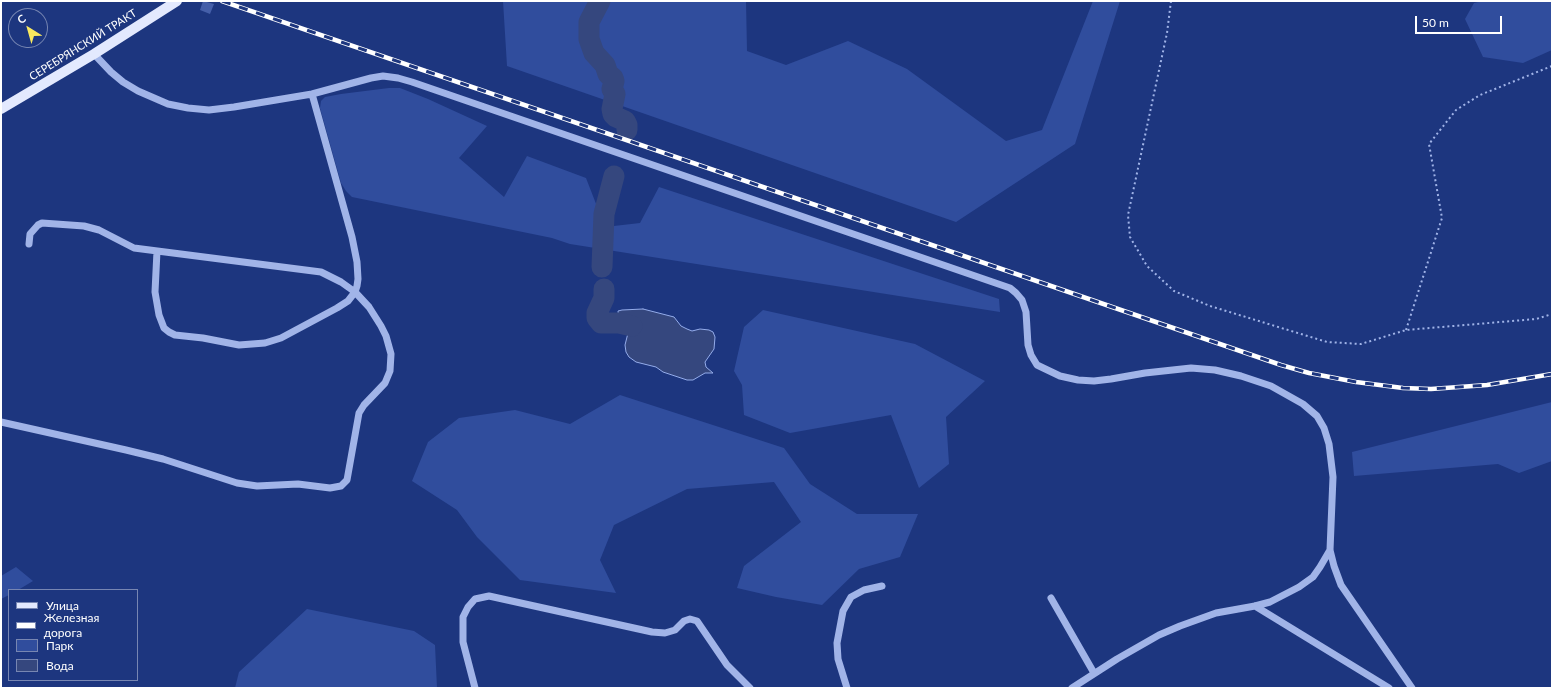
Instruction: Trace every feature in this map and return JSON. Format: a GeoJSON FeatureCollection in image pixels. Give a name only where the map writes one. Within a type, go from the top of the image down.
{"type":"FeatureCollection","features":[{"type":"Feature","properties":{"kind":"main road","name":"СЕРЕБРЯНСКИЙ ТРАКТ"},"geometry":{"type":"LineString","coordinates":[[1,109],[94,54],[177,1]]}},
{"type":"Feature","properties":{"kind":"street"},"geometry":{"type":"LineString","coordinates":[[94,54],[111,72],[138,91],[168,104],[209,110],[312,94],[371,78],[383,76],[398,78],[1010,288],[1022,300],[1026,312],[1028,345],[1031,355],[1037,364],[1060,376],[1078,380],[1094,381],[1145,372],[1191,368],[1215,370],[1271,386],[1303,404],[1317,416],[1324,428],[1329,444],[1333,477],[1330,550],[1334,566],[1341,585],[1412,688]]}},
{"type":"Feature","properties":{"kind":"street"},"geometry":{"type":"LineString","coordinates":[[157,251],[155,292],[159,315],[164,328],[168,332],[175,335],[203,338],[239,345],[266,343],[281,338],[348,301],[355,292],[358,278],[357,262],[352,237],[312,94]]}},
{"type":"Feature","properties":{"kind":"street"},"geometry":{"type":"LineString","coordinates":[[1,422],[126,450],[236,483],[257,486],[298,484],[321,487],[340,486],[347,480],[359,413],[364,405],[385,383],[390,371],[391,354],[386,336],[369,308],[355,292],[341,282],[321,272],[134,248],[99,230],[84,226],[42,223],[38,225],[30,234],[29,244]]}},
{"type":"Feature","properties":{"kind":"street"},"geometry":{"type":"LineString","coordinates":[[1072,688],[1138,646],[1180,626],[1216,613],[1270,602],[1299,587],[1320,567],[1330,550]]}},
{"type":"Feature","properties":{"kind":"street"},"geometry":{"type":"LineString","coordinates":[[847,688],[838,659],[837,643],[843,611],[851,597],[864,590],[882,586]]}},
{"type":"Feature","properties":{"kind":"street"},"geometry":{"type":"LineString","coordinates":[[475,688],[463,642],[463,618],[468,607],[475,599],[489,596],[652,632],[665,633],[675,630],[684,621],[690,619],[697,621],[727,665],[750,688]]}},
{"type":"Feature","properties":{"kind":"street"},"geometry":{"type":"LineString","coordinates":[[1051,598],[1094,673]]}},
{"type":"Feature","properties":{"kind":"street"},"geometry":{"type":"LineString","coordinates":[[1255,606],[1389,688]]}},
{"type":"Feature","properties":{"kind":"path"},"geometry":{"type":"LineString","coordinates":[[1172,1],[1167,33],[1128,216],[1130,237],[1147,266],[1174,291],[1210,306],[1327,342],[1361,344],[1406,330],[1536,319],[1552,314]]}},
{"type":"Feature","properties":{"kind":"path"},"geometry":{"type":"LineString","coordinates":[[1406,330],[1442,218],[1429,144],[1456,110],[1474,98],[1552,66]]}},
{"type":"Feature","properties":{"kind":"green space"},"geometry":{"type":"Polygon","coordinates":[[[503,1],[746,1],[747,51],[786,65],[848,41],[907,69],[1006,141],[1042,130],[1093,1],[1120,1],[1075,144],[956,222],[507,66],[503,1]]]}},
{"type":"Feature","properties":{"kind":"green space"},"geometry":{"type":"Polygon","coordinates":[[[1483,1],[1552,1],[1552,50],[1523,63],[1483,57],[1465,19],[1474,3],[1483,1]]]}},
{"type":"Feature","properties":{"kind":"green space"},"geometry":{"type":"Polygon","coordinates":[[[389,88],[400,88],[487,126],[459,158],[504,197],[527,156],[586,178],[605,227],[640,223],[659,187],[999,299],[1000,312],[570,244],[552,238],[352,197],[341,183],[320,108],[321,101],[325,97],[389,88]]]}},
{"type":"Feature","properties":{"kind":"green space"},"geometry":{"type":"Polygon","coordinates":[[[763,310],[915,344],[985,381],[946,417],[949,464],[919,488],[891,415],[790,433],[744,415],[742,385],[734,371],[744,327],[763,310]]]}},
{"type":"Feature","properties":{"kind":"green space"},"geometry":{"type":"Polygon","coordinates":[[[620,395],[784,448],[810,484],[857,514],[918,514],[900,557],[859,569],[822,605],[737,588],[744,566],[801,522],[774,482],[687,489],[614,525],[600,560],[616,593],[520,580],[477,537],[457,510],[412,481],[428,442],[459,418],[515,410],[570,424],[620,395]]]}},
{"type":"Feature","properties":{"kind":"green space"},"geometry":{"type":"Polygon","coordinates":[[[1552,402],[1552,461],[1519,473],[1498,464],[1354,476],[1352,452],[1552,402]]]}},
{"type":"Feature","properties":{"kind":"green space"},"geometry":{"type":"Polygon","coordinates":[[[16,567],[33,581],[20,589],[8,589],[8,596],[1,599],[1,576],[16,567]]]}},
{"type":"Feature","properties":{"kind":"green space"},"geometry":{"type":"Polygon","coordinates":[[[307,609],[414,631],[435,645],[437,688],[235,688],[239,672],[307,609]]]}},
{"type":"Feature","properties":{"kind":"water"},"geometry":{"type":"Polygon","coordinates":[[[643,309],[674,317],[681,326],[692,331],[700,329],[713,332],[715,337],[714,349],[705,362],[706,367],[713,373],[705,373],[693,380],[687,380],[663,372],[656,367],[636,362],[629,357],[626,352],[625,345],[628,333],[619,326],[618,311],[643,309]]]}},
{"type":"Feature","properties":{"kind":"building"},"geometry":{"type":"Polygon","coordinates":[[[203,1],[214,4],[210,14],[200,10],[203,1]]]}},
{"type":"Feature","properties":{"kind":"waterway"},"geometry":{"type":"LineString","coordinates":[[600,1],[589,22],[589,39],[594,53],[605,65],[608,74],[613,78],[614,81],[612,89],[615,94],[612,109],[613,114],[625,121],[627,130]]}},
{"type":"Feature","properties":{"kind":"waterway"},"geometry":{"type":"LineString","coordinates":[[602,267],[604,214],[614,176]]}},
{"type":"Feature","properties":{"kind":"waterway"},"geometry":{"type":"LineString","coordinates":[[604,289],[604,298],[597,313],[597,318],[601,323],[619,323],[632,326]]}},
{"type":"Feature","properties":{"kind":"railway"},"geometry":{"type":"LineString","coordinates":[[222,1],[1281,365],[1309,373],[1356,382],[1403,388],[1431,389],[1487,385],[1552,374]]}}]}
